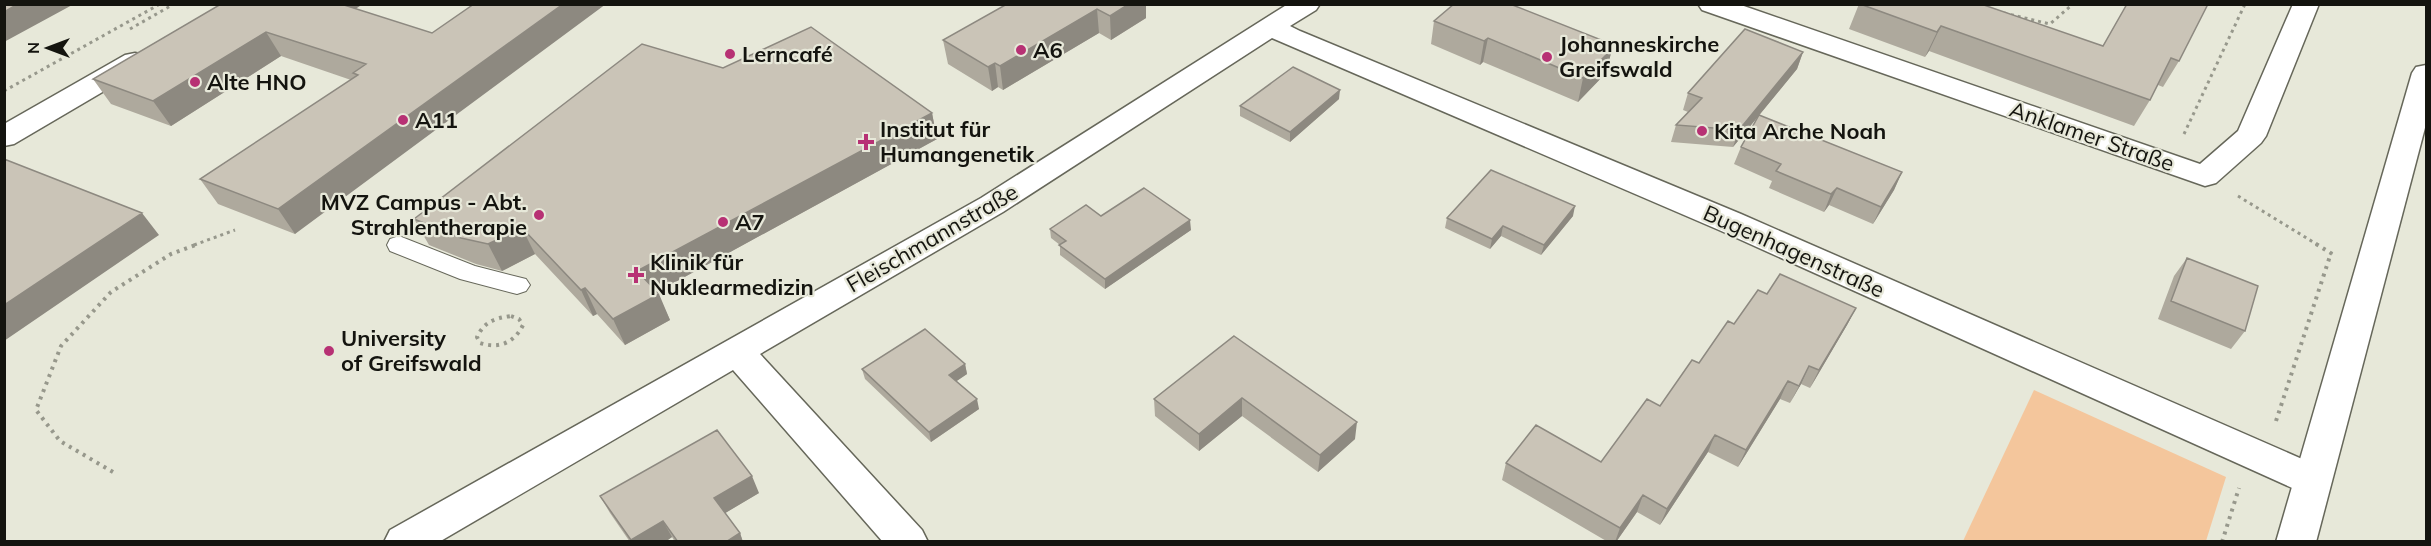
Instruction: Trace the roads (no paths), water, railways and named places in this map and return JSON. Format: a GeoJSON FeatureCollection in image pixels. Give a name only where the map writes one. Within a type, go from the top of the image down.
{"type":"FeatureCollection","features":[{"type":"Feature","properties":{"kind":"street","name":"Fleischmannstraße"},"geometry":{"type":"LineString","coordinates":[[404,542],[992,206],[1273,28],[1307,4]]}},
{"type":"Feature","properties":{"kind":"street","name":"Anklamer Straße"},"geometry":{"type":"LineString","coordinates":[[1711,4],[2205,176],[2252,136],[2306,4]]}},
{"type":"Feature","properties":{"kind":"street","name":"Bugenhagenstraße"},"geometry":{"type":"LineString","coordinates":[[1273,28],[1730,222],[2312,480]]}},
{"type":"Feature","properties":{"kind":"street"},"geometry":{"type":"LineString","coordinates":[[4,137],[154,50]]}},
{"type":"Feature","properties":{"kind":"street"},"geometry":{"type":"LineString","coordinates":[[2296,542],[2427,73]]}},
{"type":"Feature","properties":{"kind":"street"},"geometry":{"type":"LineString","coordinates":[[736,351],[843,466],[908,542]]}},
{"type":"Feature","properties":{"kind":"lane"},"geometry":{"type":"LineString","coordinates":[[399,245],[469,273],[517,285]]}},
{"type":"Feature","properties":{"kind":"place","name":"A6"},"geometry":{"type":"Point","coordinates":[1021,50]}},
{"type":"Feature","properties":{"kind":"place","name":"Lerncafé"},"geometry":{"type":"Point","coordinates":[730,54]}},
{"type":"Feature","properties":{"kind":"place","name":"Johanneskirche Greifswald"},"geometry":{"type":"Point","coordinates":[1547,57]}},
{"type":"Feature","properties":{"kind":"place","name":"Alte HNO"},"geometry":{"type":"Point","coordinates":[195,82]}},
{"type":"Feature","properties":{"kind":"place","name":"A11"},"geometry":{"type":"Point","coordinates":[403,120]}},
{"type":"Feature","properties":{"kind":"place","name":"Kita Arche Noah"},"geometry":{"type":"Point","coordinates":[1702,131]}},
{"type":"Feature","properties":{"kind":"place","name":"Institut für Humangenetik"},"geometry":{"type":"Point","coordinates":[866,142]}},
{"type":"Feature","properties":{"kind":"place","name":"MVZ Campus - Abt. Strahlentherapie"},"geometry":{"type":"Point","coordinates":[539,215]}},
{"type":"Feature","properties":{"kind":"place","name":"A7"},"geometry":{"type":"Point","coordinates":[723,222]}},
{"type":"Feature","properties":{"kind":"place","name":"Klinik für Nuklearmedizin"},"geometry":{"type":"Point","coordinates":[636,275]}},
{"type":"Feature","properties":{"kind":"place","name":"University of Greifswald"},"geometry":{"type":"Point","coordinates":[329,351]}}]}
